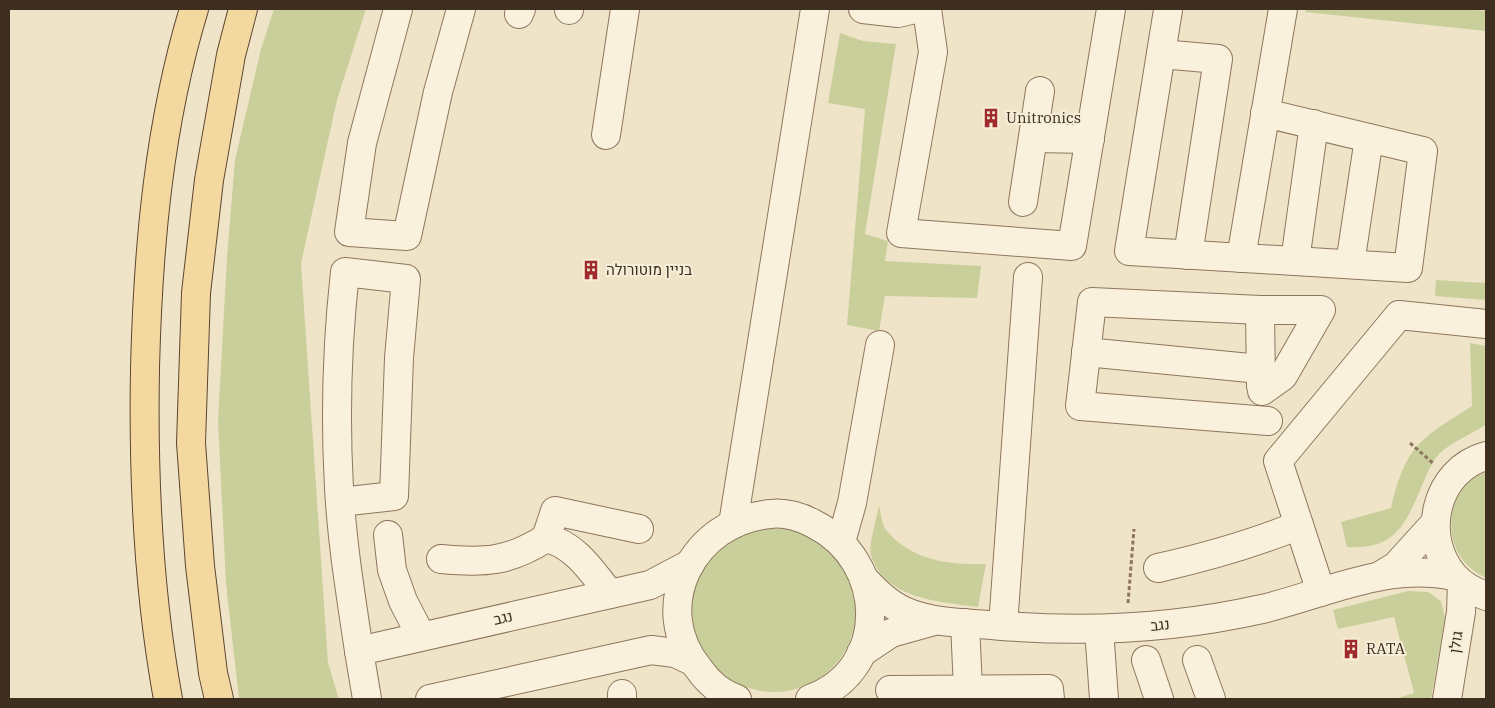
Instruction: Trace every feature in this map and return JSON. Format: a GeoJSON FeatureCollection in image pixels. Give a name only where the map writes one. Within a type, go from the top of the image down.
{"type":"FeatureCollection","features":[{"type":"Feature","properties":{"kind":"main road"},"geometry":{"type":"LineString","coordinates":[[168,699],[151,571],[144,453],[147,291],[160,165],[186,35],[194,9]]}},
{"type":"Feature","properties":{"kind":"main road"},"geometry":{"type":"LineString","coordinates":[[219,699],[213,672],[200,566],[191,443],[196,293],[208,180],[231,55],[244,9]]}},
{"type":"Feature","properties":{"kind":"street"},"geometry":{"type":"LineString","coordinates":[[398,9],[362,143],[349,232],[407,236],[438,92],[461,9]]}},
{"type":"Feature","properties":{"kind":"street"},"geometry":{"type":"LineString","coordinates":[[606,136],[625,9]]}},
{"type":"Feature","properties":{"kind":"street"},"geometry":{"type":"LineString","coordinates":[[733,524],[814,9]]}},
{"type":"Feature","properties":{"kind":"street"},"geometry":{"type":"LineString","coordinates":[[863,9],[898,13],[915,9]]}},
{"type":"Feature","properties":{"kind":"street"},"geometry":{"type":"LineString","coordinates":[[928,9],[933,52],[901,233],[1072,246],[1111,9]]}},
{"type":"Feature","properties":{"kind":"street"},"geometry":{"type":"LineString","coordinates":[[1241,258],[1283,9]]}},
{"type":"Feature","properties":{"kind":"street"},"geometry":{"type":"LineString","coordinates":[[1168,10],[1129,251],[1408,268],[1423,151],[1265,113]]}},
{"type":"Feature","properties":{"kind":"street"},"geometry":{"type":"LineString","coordinates":[[1161,54],[1218,59],[1188,255]]}},
{"type":"Feature","properties":{"kind":"street"},"geometry":{"type":"LineString","coordinates":[[1023,202],[1040,91]]}},
{"type":"Feature","properties":{"kind":"street"},"geometry":{"type":"LineString","coordinates":[[1294,261],[1314,124]]}},
{"type":"Feature","properties":{"kind":"street"},"geometry":{"type":"LineString","coordinates":[[1033,138],[1090,139]]}},
{"type":"Feature","properties":{"kind":"street"},"geometry":{"type":"LineString","coordinates":[[1350,264],[1369,138]]}},
{"type":"Feature","properties":{"kind":"street"},"geometry":{"type":"LineString","coordinates":[[340,502],[394,496],[399,367],[406,279],[345,272],[339,330],[340,502],[346,558],[367,699]]}},
{"type":"Feature","properties":{"kind":"street"},"geometry":{"type":"LineString","coordinates":[[1004,626],[1028,277]]}},
{"type":"Feature","properties":{"kind":"street"},"geometry":{"type":"LineString","coordinates":[[1086,352],[1261,380],[1282,376],[1321,310],[1260,310],[1092,302],[1086,352],[1080,406],[1268,421]]}},
{"type":"Feature","properties":{"kind":"street"},"geometry":{"type":"LineString","coordinates":[[1260,310],[1261,380],[1268,421],[1278,461],[1321,592]]}},
{"type":"Feature","properties":{"kind":"street"},"geometry":{"type":"LineString","coordinates":[[1278,461],[1399,314],[1486,324]]}},
{"type":"Feature","properties":{"kind":"street"},"geometry":{"type":"LineString","coordinates":[[841,542],[852,503],[880,345]]}},
{"type":"Feature","properties":{"kind":"street"},"geometry":{"type":"LineString","coordinates":[[1485,456],[1460,470],[1447,485],[1438,505],[1434,523],[1436,542],[1443,560],[1458,580],[1486,596]]}},
{"type":"Feature","properties":{"kind":"street"},"geometry":{"type":"LineString","coordinates":[[441,559],[480,562],[507,558],[530,549],[546,538],[554,511],[639,529]]}},
{"type":"Feature","properties":{"kind":"street"},"geometry":{"type":"LineString","coordinates":[[737,699],[709,682],[692,661],[681,636],[677,609],[682,580],[694,555],[714,534],[742,519],[772,513],[803,518],[831,532],[852,554],[866,582],[871,606],[869,630],[861,652],[836,692],[810,699]]}},
{"type":"Feature","properties":{"kind":"street","name":"נגב"},"geometry":{"type":"LineString","coordinates":[[1381,575],[1396,566],[1434,523]]}},
{"type":"Feature","properties":{"kind":"street"},"geometry":{"type":"LineString","coordinates":[[1158,568],[1209,557],[1260,541],[1299,525]]}},
{"type":"Feature","properties":{"kind":"street"},"geometry":{"type":"LineString","coordinates":[[388,535],[392,570],[403,601],[422,636]]}},
{"type":"Feature","properties":{"kind":"street"},"geometry":{"type":"LineString","coordinates":[[546,538],[558,541],[576,552],[610,594]]}},
{"type":"Feature","properties":{"kind":"street","name":"נגב"},"geometry":{"type":"LineString","coordinates":[[359,651],[650,584],[690,564]]}},
{"type":"Feature","properties":{"kind":"street","name":"נגב"},"geometry":{"type":"LineString","coordinates":[[866,582],[891,604],[907,612],[934,621],[1004,626],[1100,629],[1216,618],[1263,608],[1381,575],[1420,572],[1458,580]]}},
{"type":"Feature","properties":{"kind":"street","name":"גולן"},"geometry":{"type":"LineString","coordinates":[[1447,699],[1461,612],[1458,580]]}},
{"type":"Feature","properties":{"kind":"street","name":"נגב"},"geometry":{"type":"LineString","coordinates":[[861,652],[891,633],[934,621]]}},
{"type":"Feature","properties":{"kind":"street"},"geometry":{"type":"LineString","coordinates":[[965,623],[983,692]]}},
{"type":"Feature","properties":{"kind":"street"},"geometry":{"type":"LineString","coordinates":[[1100,629],[1104,699]]}},
{"type":"Feature","properties":{"kind":"street"},"geometry":{"type":"LineString","coordinates":[[430,699],[651,650],[675,653],[692,661]]}},
{"type":"Feature","properties":{"kind":"street"},"geometry":{"type":"LineString","coordinates":[[1146,660],[1159,699]]}},
{"type":"Feature","properties":{"kind":"street"},"geometry":{"type":"LineString","coordinates":[[1197,660],[1211,699]]}},
{"type":"Feature","properties":{"kind":"street"},"geometry":{"type":"LineString","coordinates":[[890,690],[983,692],[1049,688],[1050,699]]}},
{"type":"Feature","properties":{"kind":"path"},"geometry":{"type":"LineString","coordinates":[[1126,628],[1134,529]]}},
{"type":"Feature","properties":{"kind":"green space"},"geometry":{"type":"Polygon","coordinates":[[[274,9],[366,9],[337,100],[301,263],[328,663],[339,699],[239,699],[226,584],[218,420],[227,257],[235,160],[261,49],[274,9]]]}},
{"type":"Feature","properties":{"kind":"green space"},"geometry":{"type":"Polygon","coordinates":[[[1306,9],[1466,9],[1486,11],[1486,31],[1305,12],[1306,9]]]}},
{"type":"Feature","properties":{"kind":"green space"},"geometry":{"type":"Polygon","coordinates":[[[840,33],[863,41],[896,44],[865,234],[888,241],[885,261],[981,266],[977,298],[885,296],[879,331],[847,325],[865,109],[828,103],[840,33]]]}},
{"type":"Feature","properties":{"kind":"green space"},"geometry":{"type":"Polygon","coordinates":[[[1436,280],[1486,283],[1486,300],[1435,296],[1436,280]]]}},
{"type":"Feature","properties":{"kind":"green space"},"geometry":{"type":"Polygon","coordinates":[[[1470,343],[1486,346],[1485,425],[1439,454],[1430,467],[1405,521],[1389,538],[1378,544],[1364,547],[1347,547],[1341,522],[1391,508],[1403,470],[1418,446],[1427,436],[1472,406],[1470,343]]]}},
{"type":"Feature","properties":{"kind":"green space"},"geometry":{"type":"Polygon","coordinates":[[[1486,472],[1486,578],[1471,569],[1460,556],[1455,545],[1451,520],[1453,508],[1465,486],[1474,478],[1486,472]]]}},
{"type":"Feature","properties":{"kind":"green space"},"geometry":{"type":"Polygon","coordinates":[[[879,506],[885,529],[908,549],[920,555],[945,562],[986,564],[978,607],[915,596],[888,581],[878,570],[870,551],[879,506]]]}},
{"type":"Feature","properties":{"kind":"green space"},"geometry":{"type":"Polygon","coordinates":[[[782,528],[798,531],[813,537],[838,558],[847,571],[853,586],[856,610],[855,626],[847,649],[826,674],[813,683],[798,689],[766,692],[750,689],[728,679],[705,656],[693,626],[692,602],[695,586],[705,564],[728,541],[758,529],[782,528]]]}},
{"type":"Feature","properties":{"kind":"green space"},"geometry":{"type":"Polygon","coordinates":[[[1408,591],[1428,592],[1441,601],[1445,618],[1431,699],[1395,699],[1414,693],[1394,617],[1338,629],[1333,610],[1408,591]]]}},
{"type":"Feature","properties":{"kind":"place","name":"Unitronics"},"geometry":{"type":"Point","coordinates":[991,118]}},
{"type":"Feature","properties":{"kind":"place","name":"בניין מוטורולה"},"geometry":{"type":"Point","coordinates":[591,270]}},
{"type":"Feature","properties":{"kind":"place","name":"RATA"},"geometry":{"type":"Point","coordinates":[1351,649]}}]}
